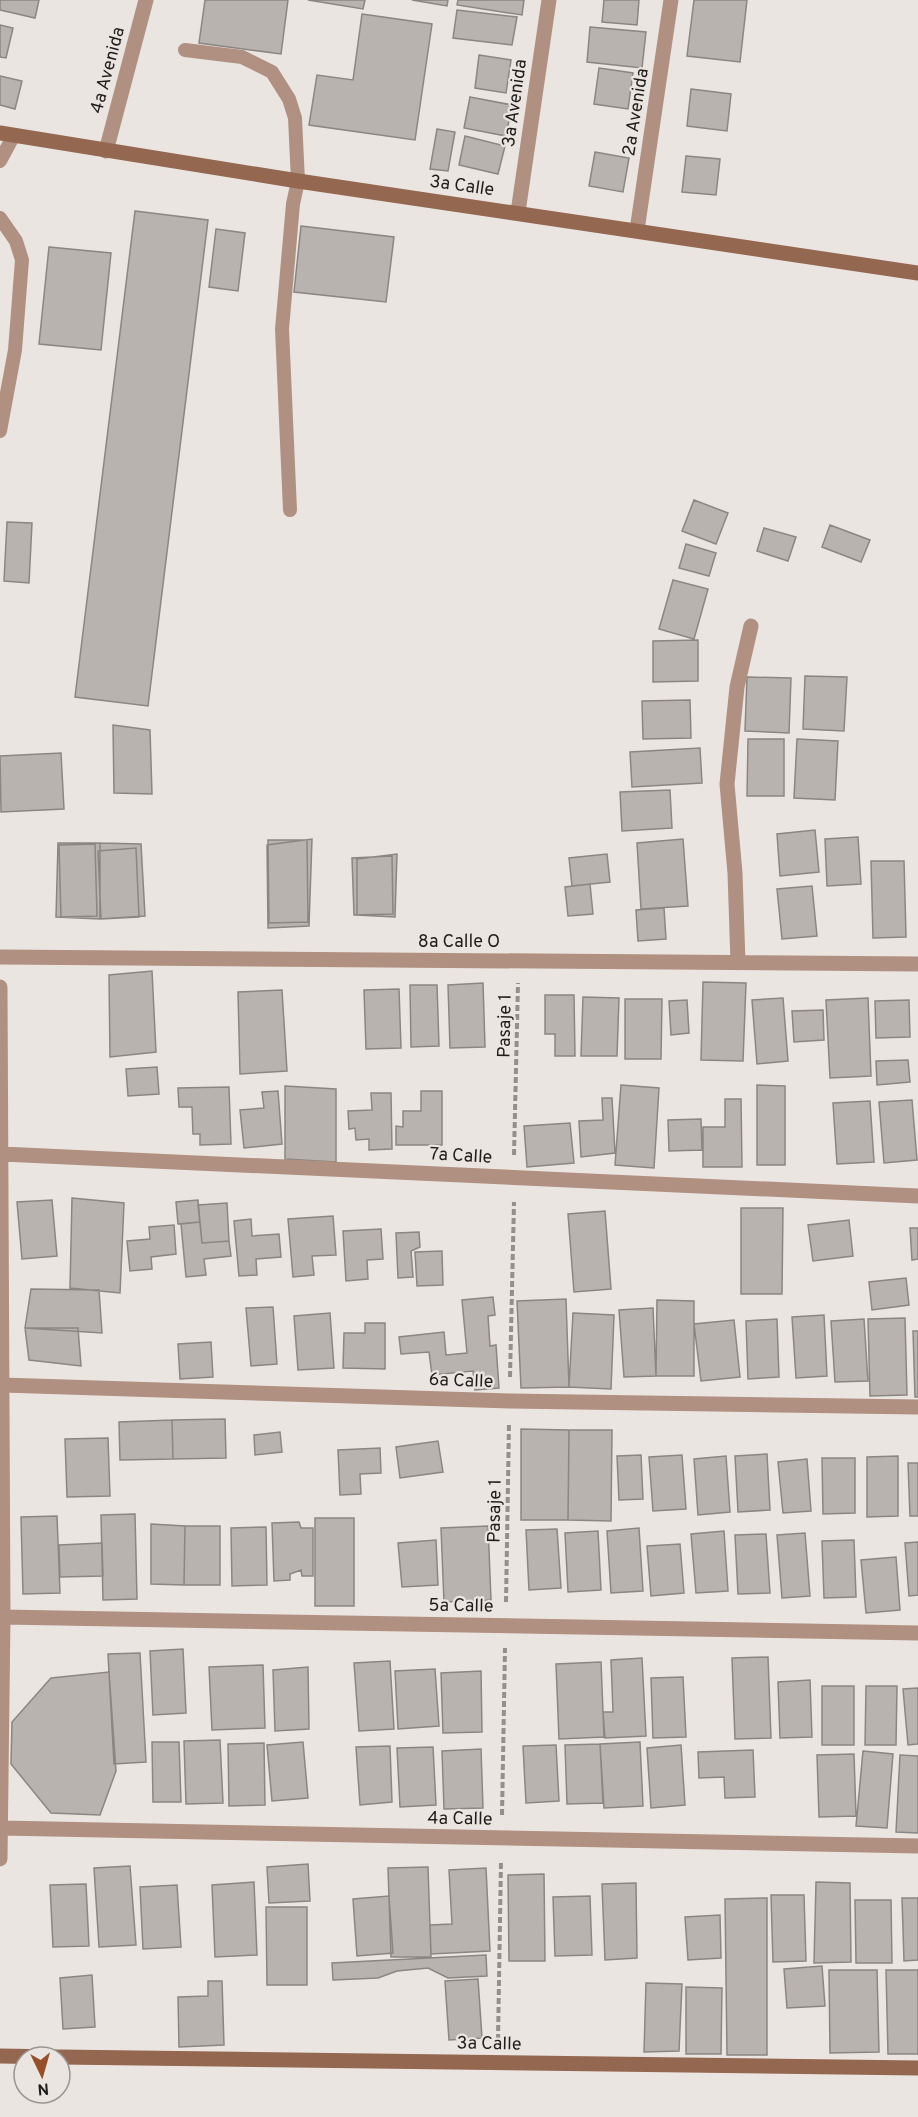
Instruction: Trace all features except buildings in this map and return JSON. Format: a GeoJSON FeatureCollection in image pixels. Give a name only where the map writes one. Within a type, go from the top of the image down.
{"type":"FeatureCollection","features":[{"type":"Feature","properties":{"kind":"street","name":"4a Avenida"},"geometry":{"type":"LineString","coordinates":[[106,151],[146,0]]}},
{"type":"Feature","properties":{"kind":"street","name":"3a Avenida"},"geometry":{"type":"LineString","coordinates":[[518,212],[549,0]]}},
{"type":"Feature","properties":{"kind":"street","name":"2a Avenida"},"geometry":{"type":"LineString","coordinates":[[637,230],[671,0]]}},
{"type":"Feature","properties":{"kind":"street","name":"3a Calle"},"geometry":{"type":"LineString","coordinates":[[7,134],[298,181],[918,273]]}},
{"type":"Feature","properties":{"kind":"street"},"geometry":{"type":"LineString","coordinates":[[738,963],[735,873],[727,784],[737,687],[751,626]]}},
{"type":"Feature","properties":{"kind":"street","name":"8a Calle O"},"geometry":{"type":"LineString","coordinates":[[0,957],[918,964]]}},
{"type":"Feature","properties":{"kind":"street"},"geometry":{"type":"LineString","coordinates":[[0,987],[3,1617],[0,1859]]}},
{"type":"Feature","properties":{"kind":"street","name":"7a Calle"},"geometry":{"type":"LineString","coordinates":[[2,1154],[918,1196]]}},
{"type":"Feature","properties":{"kind":"street","name":"6a Calle"},"geometry":{"type":"LineString","coordinates":[[2,1385],[510,1401],[918,1407]]}},
{"type":"Feature","properties":{"kind":"street","name":"5a Calle"},"geometry":{"type":"LineString","coordinates":[[3,1617],[918,1633]]}},
{"type":"Feature","properties":{"kind":"street","name":"4a Calle"},"geometry":{"type":"LineString","coordinates":[[0,1828],[918,1846]]}},
{"type":"Feature","properties":{"kind":"street","name":"3a Calle"},"geometry":{"type":"LineString","coordinates":[[72,2057],[918,2068]]}},
{"type":"Feature","properties":{"kind":"lane"},"geometry":{"type":"LineString","coordinates":[[185,50],[242,57],[272,72],[289,99],[295,118],[298,181],[293,204],[282,329],[290,510]]}},
{"type":"Feature","properties":{"kind":"lane"},"geometry":{"type":"LineString","coordinates":[[0,161],[7,134]]}},
{"type":"Feature","properties":{"kind":"lane"},"geometry":{"type":"LineString","coordinates":[[0,218],[16,241],[22,260],[15,350],[0,431]]}},
{"type":"Feature","properties":{"kind":"path","name":"Pasaje 1"},"geometry":{"type":"LineString","coordinates":[[498,2063],[518,961]]}}]}
